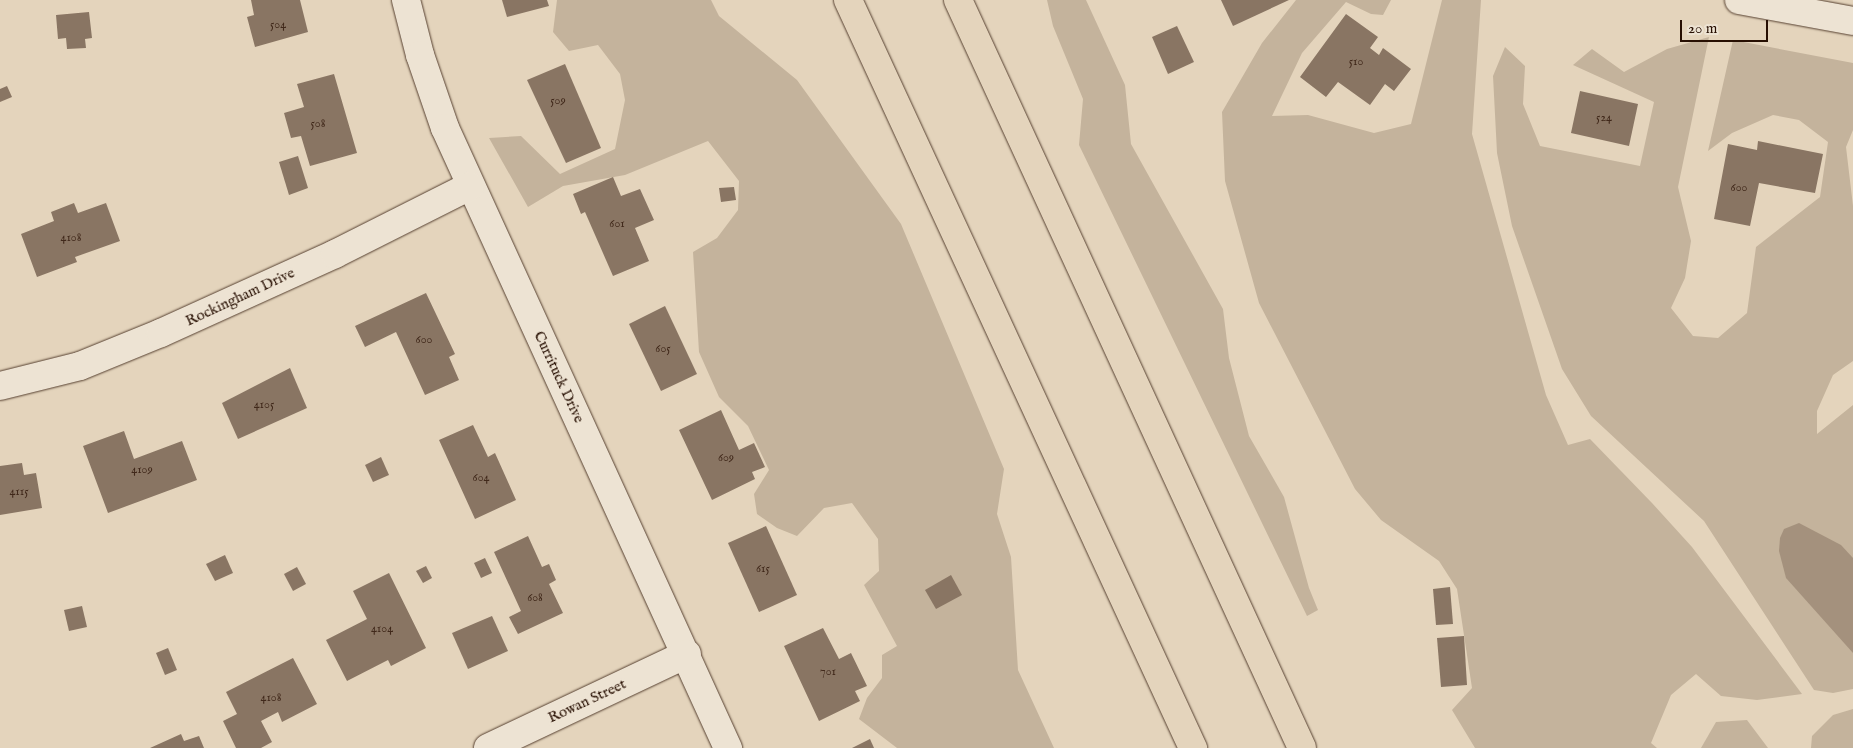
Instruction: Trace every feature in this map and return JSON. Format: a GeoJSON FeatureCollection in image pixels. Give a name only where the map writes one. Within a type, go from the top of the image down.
{"type":"FeatureCollection","features":[{"type":"Feature","properties":{"kind":"highway"},"geometry":{"type":"LineString","coordinates":[[848,0],[1193,748]]}},
{"type":"Feature","properties":{"kind":"highway"},"geometry":{"type":"LineString","coordinates":[[958,0],[1302,748]]}},
{"type":"Feature","properties":{"kind":"street","name":"Currituck Drive"},"geometry":{"type":"LineString","coordinates":[[406,0],[420,55],[445,128],[470,186],[687,654],[728,748]]}},
{"type":"Feature","properties":{"kind":"street"},"geometry":{"type":"LineString","coordinates":[[1752,1],[1853,21]]}},
{"type":"Feature","properties":{"kind":"street","name":"Rockingham Drive"},"geometry":{"type":"LineString","coordinates":[[0,386],[80,366],[161,333],[335,254],[470,186]]}},
{"type":"Feature","properties":{"kind":"street","name":"Rowan Street"},"geometry":{"type":"LineString","coordinates":[[488,748],[687,654]]}},
{"type":"Feature","properties":{"kind":"shaded area"},"geometry":{"type":"Polygon","coordinates":[[[557,0],[711,0],[719,16],[797,80],[901,224],[1004,469],[997,514],[1011,557],[1018,670],[1054,748],[897,748],[859,719],[867,698],[882,678],[882,655],[897,646],[864,585],[879,571],[878,539],[852,503],[824,508],[797,536],[777,528],[757,514],[754,494],[769,470],[748,426],[719,397],[699,352],[693,252],[717,238],[738,210],[739,181],[708,141],[625,175],[563,186],[528,207],[489,138],[521,136],[560,174],[615,149],[625,100],[620,74],[598,45],[569,51],[553,32],[557,0]]]}},
{"type":"Feature","properties":{"kind":"shaded area"},"geometry":{"type":"Polygon","coordinates":[[[1047,0],[1086,0],[1125,85],[1131,144],[1223,309],[1229,358],[1249,436],[1284,497],[1309,588],[1318,610],[1307,616],[1079,145],[1083,99],[1053,26],[1047,0]]]}},
{"type":"Feature","properties":{"kind":"shaded area"},"geometry":{"type":"Polygon","coordinates":[[[1296,0],[1391,0],[1383,15],[1371,14],[1346,2],[1302,53],[1272,116],[1308,115],[1374,133],[1411,124],[1442,0],[1481,0],[1472,134],[1546,395],[1568,445],[1590,439],[1652,503],[1692,547],[1802,694],[1757,700],[1721,696],[1696,674],[1671,695],[1651,743],[1657,748],[1475,748],[1452,710],[1472,688],[1457,589],[1439,561],[1381,520],[1355,489],[1259,303],[1225,181],[1222,112],[1262,43],[1296,0]]]}},
{"type":"Feature","properties":{"kind":"shaded area"},"geometry":{"type":"Polygon","coordinates":[[[1709,37],[1678,187],[1691,241],[1685,278],[1671,308],[1693,336],[1718,338],[1747,313],[1756,247],[1820,197],[1828,142],[1799,120],[1773,115],[1732,133],[1708,151],[1733,40],[1853,63],[1853,130],[1846,147],[1853,206],[1853,361],[1833,375],[1817,411],[1817,434],[1853,405],[1853,689],[1833,693],[1814,690],[1704,521],[1591,416],[1562,369],[1512,226],[1497,153],[1493,76],[1505,47],[1525,66],[1523,104],[1540,146],[1640,166],[1654,102],[1573,65],[1592,49],[1624,72],[1667,49],[1709,37]]]}},
{"type":"Feature","properties":{"kind":"shaded area"},"geometry":{"type":"Polygon","coordinates":[[[1799,523],[1841,545],[1853,558],[1853,653],[1786,578],[1779,551],[1780,538],[1784,529],[1799,523]]]}},
{"type":"Feature","properties":{"kind":"shaded area"},"geometry":{"type":"Polygon","coordinates":[[[1853,709],[1853,748],[1811,748],[1812,736],[1833,715],[1853,709]]]}},
{"type":"Feature","properties":{"kind":"shaded area"},"geometry":{"type":"Polygon","coordinates":[[[1747,720],[1768,748],[1701,748],[1716,722],[1747,720]]]}},
{"type":"Feature","properties":{"kind":"building"},"geometry":{"type":"Polygon","coordinates":[[[251,0],[300,0],[308,32],[255,47],[247,17],[254,15],[251,0]]]}},
{"type":"Feature","properties":{"kind":"building"},"geometry":{"type":"Polygon","coordinates":[[[502,0],[547,0],[549,6],[507,17],[502,0]]]}},
{"type":"Feature","properties":{"kind":"building"},"geometry":{"type":"Polygon","coordinates":[[[1221,0],[1289,0],[1233,26],[1221,0]]]}},
{"type":"Feature","properties":{"kind":"building"},"geometry":{"type":"Polygon","coordinates":[[[89,12],[92,38],[85,39],[86,48],[67,49],[66,38],[58,39],[56,15],[89,12]]]}},
{"type":"Feature","properties":{"kind":"building"},"geometry":{"type":"Polygon","coordinates":[[[1346,14],[1378,37],[1370,48],[1379,55],[1383,48],[1411,69],[1394,91],[1385,84],[1370,105],[1338,82],[1326,97],[1300,77],[1346,14]]]}},
{"type":"Feature","properties":{"kind":"building"},"geometry":{"type":"Polygon","coordinates":[[[1177,26],[1194,62],[1168,74],[1152,37],[1177,26]]]}},
{"type":"Feature","properties":{"kind":"building"},"geometry":{"type":"Polygon","coordinates":[[[565,64],[601,148],[566,163],[527,80],[565,64]]]}},
{"type":"Feature","properties":{"kind":"building"},"geometry":{"type":"Polygon","coordinates":[[[334,74],[357,153],[310,166],[301,136],[291,138],[284,113],[304,107],[297,84],[334,74]]]}},
{"type":"Feature","properties":{"kind":"building"},"geometry":{"type":"Polygon","coordinates":[[[7,86],[12,97],[0,102],[0,89],[7,86]]]}},
{"type":"Feature","properties":{"kind":"building"},"geometry":{"type":"Polygon","coordinates":[[[1580,91],[1638,104],[1629,146],[1571,133],[1580,91]]]}},
{"type":"Feature","properties":{"kind":"building"},"geometry":{"type":"Polygon","coordinates":[[[1758,141],[1823,154],[1815,193],[1759,183],[1750,226],[1714,219],[1728,144],[1757,150],[1758,141]]]}},
{"type":"Feature","properties":{"kind":"building"},"geometry":{"type":"Polygon","coordinates":[[[298,156],[308,188],[289,195],[279,162],[298,156]]]}},
{"type":"Feature","properties":{"kind":"building"},"geometry":{"type":"Polygon","coordinates":[[[613,177],[621,196],[640,189],[654,220],[635,228],[649,261],[613,276],[585,212],[581,214],[573,194],[613,177]]]}},
{"type":"Feature","properties":{"kind":"building"},"geometry":{"type":"Polygon","coordinates":[[[734,187],[736,200],[721,202],[719,188],[734,187]]]}},
{"type":"Feature","properties":{"kind":"building"},"geometry":{"type":"Polygon","coordinates":[[[74,203],[78,213],[106,203],[120,241],[75,257],[77,262],[37,277],[21,234],[54,221],[51,212],[74,203]]]}},
{"type":"Feature","properties":{"kind":"building"},"geometry":{"type":"Polygon","coordinates":[[[426,293],[455,354],[449,357],[459,380],[425,395],[396,332],[365,347],[355,326],[426,293]]]}},
{"type":"Feature","properties":{"kind":"building"},"geometry":{"type":"Polygon","coordinates":[[[665,306],[697,374],[661,391],[629,324],[665,306]]]}},
{"type":"Feature","properties":{"kind":"building"},"geometry":{"type":"Polygon","coordinates":[[[290,368],[307,408],[238,439],[222,403],[290,368]]]}},
{"type":"Feature","properties":{"kind":"building"},"geometry":{"type":"Polygon","coordinates":[[[721,410],[739,450],[754,443],[765,467],[752,472],[755,479],[712,500],[679,430],[721,410]]]}},
{"type":"Feature","properties":{"kind":"building"},"geometry":{"type":"Polygon","coordinates":[[[473,425],[488,457],[495,453],[516,500],[475,519],[439,440],[473,425]]]}},
{"type":"Feature","properties":{"kind":"building"},"geometry":{"type":"Polygon","coordinates":[[[124,431],[134,459],[182,441],[197,480],[108,513],[83,446],[124,431]]]}},
{"type":"Feature","properties":{"kind":"building"},"geometry":{"type":"Polygon","coordinates":[[[381,457],[389,475],[373,482],[365,465],[381,457]]]}},
{"type":"Feature","properties":{"kind":"building"},"geometry":{"type":"Polygon","coordinates":[[[22,463],[24,475],[36,473],[42,508],[0,515],[0,466],[22,463]]]}},
{"type":"Feature","properties":{"kind":"building"},"geometry":{"type":"Polygon","coordinates":[[[766,526],[797,595],[759,612],[728,543],[766,526]]]}},
{"type":"Feature","properties":{"kind":"building"},"geometry":{"type":"Polygon","coordinates":[[[528,536],[542,567],[549,564],[556,580],[549,584],[563,613],[518,634],[509,617],[521,611],[494,552],[528,536]]]}},
{"type":"Feature","properties":{"kind":"building"},"geometry":{"type":"Polygon","coordinates":[[[225,555],[233,573],[215,581],[206,564],[225,555]]]}},
{"type":"Feature","properties":{"kind":"building"},"geometry":{"type":"Polygon","coordinates":[[[485,558],[492,573],[481,578],[474,563],[485,558]]]}},
{"type":"Feature","properties":{"kind":"building"},"geometry":{"type":"Polygon","coordinates":[[[426,566],[432,578],[423,583],[416,571],[426,566]]]}},
{"type":"Feature","properties":{"kind":"building"},"geometry":{"type":"Polygon","coordinates":[[[297,567],[306,584],[293,591],[284,574],[297,567]]]}},
{"type":"Feature","properties":{"kind":"building"},"geometry":{"type":"Polygon","coordinates":[[[389,573],[426,648],[391,666],[388,660],[347,681],[326,640],[367,619],[353,591],[389,573]]]}},
{"type":"Feature","properties":{"kind":"building"},"geometry":{"type":"Polygon","coordinates":[[[951,575],[962,595],[936,609],[925,590],[951,575]]]}},
{"type":"Feature","properties":{"kind":"building"},"geometry":{"type":"Polygon","coordinates":[[[1450,587],[1453,624],[1436,625],[1433,589],[1450,587]]]}},
{"type":"Feature","properties":{"kind":"building"},"geometry":{"type":"Polygon","coordinates":[[[82,606],[87,627],[69,631],[64,610],[82,606]]]}},
{"type":"Feature","properties":{"kind":"building"},"geometry":{"type":"Polygon","coordinates":[[[492,616],[508,651],[468,669],[452,633],[492,616]]]}},
{"type":"Feature","properties":{"kind":"building"},"geometry":{"type":"Polygon","coordinates":[[[823,628],[839,659],[851,653],[867,686],[855,691],[860,701],[819,721],[784,646],[823,628]]]}},
{"type":"Feature","properties":{"kind":"building"},"geometry":{"type":"Polygon","coordinates":[[[1464,636],[1467,685],[1441,687],[1437,638],[1464,636]]]}},
{"type":"Feature","properties":{"kind":"building"},"geometry":{"type":"Polygon","coordinates":[[[168,648],[177,670],[165,675],[156,653],[168,648]]]}},
{"type":"Feature","properties":{"kind":"building"},"geometry":{"type":"Polygon","coordinates":[[[293,658],[317,704],[282,722],[278,712],[261,721],[272,742],[261,748],[236,748],[223,721],[237,714],[226,692],[293,658]]]}},
{"type":"Feature","properties":{"kind":"building"},"geometry":{"type":"Polygon","coordinates":[[[181,734],[184,741],[199,736],[204,748],[150,748],[181,734]]]}},
{"type":"Feature","properties":{"kind":"building"},"geometry":{"type":"Polygon","coordinates":[[[870,739],[874,748],[852,748],[870,739]]]}}]}
